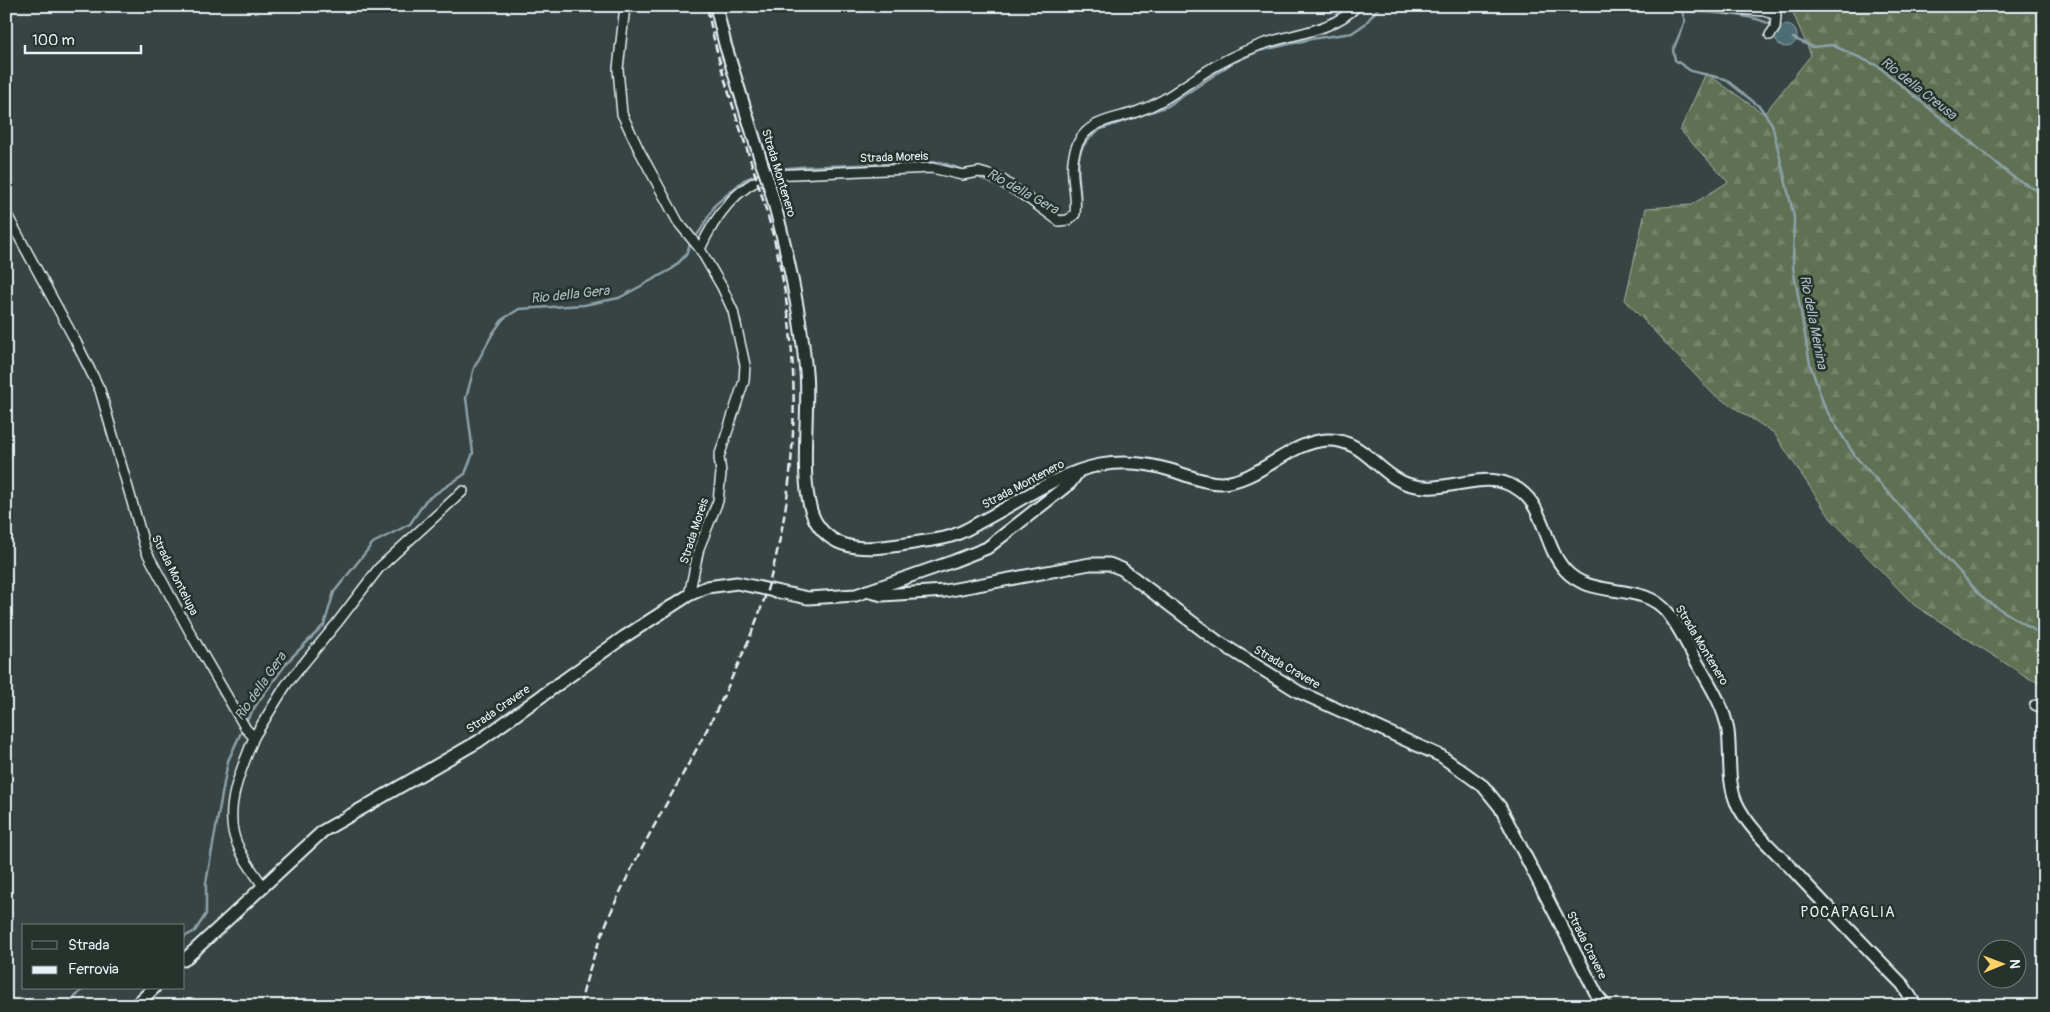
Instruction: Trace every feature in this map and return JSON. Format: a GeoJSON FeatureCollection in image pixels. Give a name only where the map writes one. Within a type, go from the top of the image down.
{"type":"FeatureCollection","features":[{"type":"Feature","properties":{"kind":"street","name":"Strada Moreis"},"geometry":{"type":"LineString","coordinates":[[625,6],[618,69],[622,114],[678,222],[695,244],[722,287],[733,312],[745,365],[744,381],[719,457],[721,473],[718,501],[699,548],[689,595]]}},
{"type":"Feature","properties":{"kind":"street","name":"Strada Montenero"},"geometry":{"type":"LineString","coordinates":[[716,6],[725,44],[787,248],[796,293],[807,379],[807,491],[813,517],[823,533],[835,541],[871,549],[948,537],[1080,470],[1104,464],[1129,463],[1165,468],[1204,482],[1229,482],[1241,479],[1310,443],[1326,440],[1340,441],[1355,446],[1392,476],[1412,486],[1442,487],[1489,480],[1505,482],[1529,498],[1538,511],[1558,561],[1572,577],[1592,587],[1639,594],[1650,598],[1666,611],[1720,703],[1728,734],[1733,791],[1743,816],[1903,986],[1916,1006]]}},
{"type":"Feature","properties":{"kind":"street","name":"Strada Moreis"},"geometry":{"type":"LineString","coordinates":[[695,244],[709,230],[734,198],[750,184],[771,176],[932,168],[972,174],[985,173],[1000,178],[1051,217],[1059,221],[1068,220],[1076,214],[1077,202],[1071,175],[1073,158],[1079,142],[1088,130],[1100,122],[1136,112],[1164,101],[1225,60],[1275,40],[1328,26],[1349,15],[1358,6]]}},
{"type":"Feature","properties":{"kind":"street"},"geometry":{"type":"LineString","coordinates":[[1698,6],[1765,11],[1776,15],[1775,28],[1770,35]]}},
{"type":"Feature","properties":{"kind":"street","name":"Strada Montelupa"},"geometry":{"type":"LineString","coordinates":[[6,213],[100,390],[146,550],[192,636],[246,729],[254,736]]}},
{"type":"Feature","properties":{"kind":"street","name":"Strada Cravere"},"geometry":{"type":"LineString","coordinates":[[185,959],[322,831],[479,741],[624,637],[689,595],[707,587],[737,584],[808,598],[846,597],[867,591],[954,562],[987,548],[1070,483],[1080,470]]}},
{"type":"Feature","properties":{"kind":"street"},"geometry":{"type":"LineString","coordinates":[[263,886],[246,861],[233,831],[232,812],[236,782],[254,736],[286,685],[338,623],[379,568],[463,491]]}},
{"type":"Feature","properties":{"kind":"street","name":"Strada Cravere"},"geometry":{"type":"LineString","coordinates":[[867,591],[882,595],[945,591],[1090,564],[1109,564],[1122,569],[1217,641],[1299,692],[1441,756],[1483,786],[1500,806],[1597,995],[1605,1006]]}},
{"type":"Feature","properties":{"kind":"street"},"geometry":{"type":"LineString","coordinates":[[135,1006],[152,990]]}},
{"type":"Feature","properties":{"kind":"green space"},"geometry":{"type":"Polygon","coordinates":[[[1790,6],[2044,6],[2044,685],[2030,679],[1914,605],[1831,519],[1774,433],[1713,394],[1625,300],[1646,208],[1691,205],[1728,182],[1680,130],[1706,73],[1764,114],[1811,55],[1790,6]]]}},
{"type":"Feature","properties":{"kind":"water"},"geometry":{"type":"Polygon","coordinates":[[[1786,25],[1796,32],[1797,36],[1790,46],[1786,47],[1776,40],[1775,36],[1782,26],[1786,25]]]}},
{"type":"Feature","properties":{"kind":"waterway","name":"Rio della Gera"},"geometry":{"type":"LineString","coordinates":[[1067,224],[1078,218],[1080,206],[1078,170],[1082,148],[1089,138],[1101,129],[1168,106],[1232,63],[1259,51],[1311,39],[1352,33],[1365,24],[1380,6]]}},
{"type":"Feature","properties":{"kind":"waterway","name":"Rio della Creusa"},"geometry":{"type":"LineString","coordinates":[[1660,6],[1670,10],[1738,15],[1763,21],[1773,26]]}},
{"type":"Feature","properties":{"kind":"waterway","name":"Rio della Meinina"},"geometry":{"type":"LineString","coordinates":[[1682,11],[1685,21],[1673,50],[1675,60],[1691,71],[1725,79],[1760,107],[1772,124],[1794,217],[1793,267],[1810,364],[1825,408],[1855,456],[1985,600],[2044,636]]}},
{"type":"Feature","properties":{"kind":"waterway","name":"Rio della Creusa"},"geometry":{"type":"LineString","coordinates":[[1793,38],[1813,47],[1832,45],[1878,66],[2013,177],[2044,194]]}},
{"type":"Feature","properties":{"kind":"waterway","name":"Rio della Gera"},"geometry":{"type":"LineString","coordinates":[[768,170],[799,167],[940,162],[966,171]]}},
{"type":"Feature","properties":{"kind":"waterway","name":"Rio della Gera"},"geometry":{"type":"LineString","coordinates":[[245,723],[289,660],[324,625],[334,592],[373,543],[410,524],[426,500],[465,474],[473,453],[466,398],[474,368],[503,319],[519,309],[584,305],[619,298],[672,269],[686,255],[690,244],[715,205],[744,180],[761,173]]}},
{"type":"Feature","properties":{"kind":"waterway","name":"Rio della Gera"},"geometry":{"type":"LineString","coordinates":[[975,175],[1032,206]]}},
{"type":"Feature","properties":{"kind":"waterway","name":"Rio della Gera"},"geometry":{"type":"LineString","coordinates":[[1038,211],[1054,222]]}},
{"type":"Feature","properties":{"kind":"waterway","name":"Rio della Gera"},"geometry":{"type":"LineString","coordinates":[[185,936],[195,931],[206,914],[206,883],[228,761],[243,728]]}},
{"type":"Feature","properties":{"kind":"waterway","name":"Rio della Gera"},"geometry":{"type":"LineString","coordinates":[[66,1006],[82,990]]}},
{"type":"Feature","properties":{"kind":"railway"},"geometry":{"type":"LineString","coordinates":[[580,1006],[592,962],[608,919],[627,877],[714,716],[750,636],[765,597],[777,551],[786,504],[794,409],[788,313],[780,266],[769,220],[719,60],[707,6]]}},
{"type":"Feature","properties":{"kind":"district","name":"POCAPAGLIA"},"geometry":{"type":"Point","coordinates":[1848,912]}}]}
